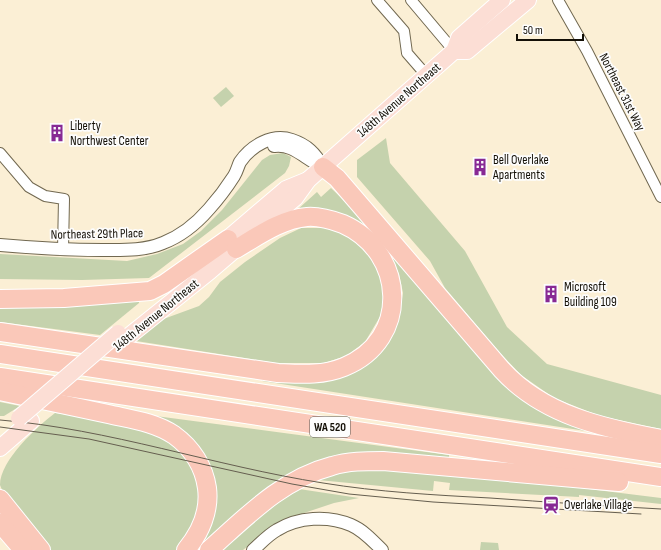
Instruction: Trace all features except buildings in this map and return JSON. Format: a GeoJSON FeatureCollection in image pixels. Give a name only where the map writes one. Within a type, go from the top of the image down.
{"type":"FeatureCollection","features":[{"type":"Feature","properties":{"kind":"highway"},"geometry":{"type":"LineString","coordinates":[[322,167],[337,178],[502,370],[524,392],[548,406],[575,418],[661,439]]}},
{"type":"Feature","properties":{"kind":"highway"},"geometry":{"type":"LineString","coordinates":[[0,299],[64,298],[150,291],[232,244],[293,219],[318,218],[336,221],[352,228],[375,247],[392,280],[392,309],[380,336],[358,360],[344,367],[309,375],[278,373],[0,332]]}},
{"type":"Feature","properties":{"kind":"highway","name":"WA 520"},"geometry":{"type":"LineString","coordinates":[[0,354],[661,454]]}},
{"type":"Feature","properties":{"kind":"highway","name":"WA 520"},"geometry":{"type":"LineString","coordinates":[[0,378],[661,477]]}},
{"type":"Feature","properties":{"kind":"highway"},"geometry":{"type":"LineString","coordinates":[[0,391],[139,421],[164,430],[181,441],[193,453],[200,464],[207,492],[206,510],[202,526],[186,550]]}},
{"type":"Feature","properties":{"kind":"highway"},"geometry":{"type":"LineString","coordinates":[[209,550],[263,502],[287,485],[332,466],[357,462],[416,463],[661,484]]}},
{"type":"Feature","properties":{"kind":"highway"},"geometry":{"type":"LineString","coordinates":[[0,499],[41,550]]}},
{"type":"Feature","properties":{"kind":"highway"},"geometry":{"type":"LineString","coordinates":[[0,523],[23,550]]}},
{"type":"Feature","properties":{"kind":"main road","name":"148th Avenue Northeast"},"geometry":{"type":"LineString","coordinates":[[0,448],[25,420],[124,334],[232,244],[286,189],[308,180],[427,76],[454,51],[459,38],[502,0]]}},
{"type":"Feature","properties":{"kind":"main road","name":"148th Avenue Northeast"},"geometry":{"type":"LineString","coordinates":[[454,51],[467,51],[528,0]]}},
{"type":"Feature","properties":{"kind":"main road","name":"148th Avenue Northeast"},"geometry":{"type":"LineString","coordinates":[[0,434],[25,420]]}},
{"type":"Feature","properties":{"kind":"street"},"geometry":{"type":"LineString","coordinates":[[377,0],[404,31],[407,53],[427,76]]}},
{"type":"Feature","properties":{"kind":"street"},"geometry":{"type":"LineString","coordinates":[[411,0],[454,51]]}},
{"type":"Feature","properties":{"kind":"street","name":"Northeast 31st Way"},"geometry":{"type":"LineString","coordinates":[[558,0],[587,50],[661,197]]}},
{"type":"Feature","properties":{"kind":"street","name":"Northeast 29th Place"},"geometry":{"type":"LineString","coordinates":[[0,245],[63,250],[131,250],[162,244],[180,235],[210,208],[236,173],[240,163],[253,148],[264,142],[281,138],[298,142],[312,150],[322,167]]}},
{"type":"Feature","properties":{"kind":"street"},"geometry":{"type":"LineString","coordinates":[[0,153],[29,187],[45,196],[64,199],[63,250]]}},
{"type":"Feature","properties":{"kind":"street"},"geometry":{"type":"LineString","coordinates":[[253,550],[276,531],[287,525],[314,519],[326,519],[351,525],[363,532],[382,550]]}},
{"type":"Feature","properties":{"kind":"green space"},"geometry":{"type":"Polygon","coordinates":[[[226,87],[234,96],[221,107],[213,98],[226,87]]]}},
{"type":"Feature","properties":{"kind":"green space"},"geometry":{"type":"Polygon","coordinates":[[[386,138],[390,163],[465,251],[507,327],[547,364],[661,395],[661,429],[600,416],[554,398],[521,375],[501,354],[445,288],[430,261],[357,177],[357,160],[386,138]]]}},
{"type":"Feature","properties":{"kind":"green space"},"geometry":{"type":"Polygon","coordinates":[[[283,153],[291,157],[289,166],[285,173],[149,278],[82,280],[0,279],[0,254],[127,261],[157,254],[183,244],[201,231],[222,210],[262,160],[270,155],[283,153]]]}},
{"type":"Feature","properties":{"kind":"green space"},"geometry":{"type":"Polygon","coordinates":[[[331,188],[364,220],[371,230],[344,215],[319,210],[297,210],[317,192],[321,197],[331,188]]]}},
{"type":"Feature","properties":{"kind":"green space"},"geometry":{"type":"Polygon","coordinates":[[[301,228],[327,228],[347,235],[366,250],[378,268],[384,293],[381,315],[365,342],[346,356],[324,363],[276,363],[136,341],[158,321],[199,306],[209,297],[220,282],[245,262],[280,238],[301,228]]]}},
{"type":"Feature","properties":{"kind":"green space"},"geometry":{"type":"Polygon","coordinates":[[[387,249],[491,369],[586,427],[586,431],[262,381],[264,378],[366,365],[384,349],[397,325],[403,293],[399,274],[387,249]]]}},
{"type":"Feature","properties":{"kind":"green space"},"geometry":{"type":"Polygon","coordinates":[[[139,301],[139,303],[100,335],[0,322],[0,306],[139,301]]]}},
{"type":"Feature","properties":{"kind":"green space"},"geometry":{"type":"Polygon","coordinates":[[[0,402],[20,406],[4,416],[0,416],[0,402]]]}},
{"type":"Feature","properties":{"kind":"green space"},"geometry":{"type":"Polygon","coordinates":[[[55,413],[121,422],[160,435],[190,460],[201,485],[200,511],[179,550],[51,550],[30,528],[15,511],[4,494],[0,485],[2,475],[6,465],[21,444],[55,413]]]}},
{"type":"Feature","properties":{"kind":"green space"},"geometry":{"type":"Polygon","coordinates":[[[148,415],[449,455],[449,458],[347,456],[203,545],[200,542],[214,485],[148,415]]]}},
{"type":"Feature","properties":{"kind":"green space"},"geometry":{"type":"Polygon","coordinates":[[[363,470],[400,471],[550,484],[661,498],[661,504],[579,495],[579,497],[449,490],[450,483],[434,481],[433,491],[318,480],[336,473],[363,470]]]}},
{"type":"Feature","properties":{"kind":"green space"},"geometry":{"type":"Polygon","coordinates":[[[299,489],[359,498],[334,503],[280,521],[243,550],[221,550],[266,511],[299,489]]]}},
{"type":"Feature","properties":{"kind":"green space"},"geometry":{"type":"Polygon","coordinates":[[[481,542],[498,543],[499,550],[480,550],[481,542]]]}},
{"type":"Feature","properties":{"kind":"tram line"},"geometry":{"type":"LineString","coordinates":[[0,420],[82,431],[282,476],[344,486],[385,491],[661,509]]}},
{"type":"Feature","properties":{"kind":"tram line"},"geometry":{"type":"LineString","coordinates":[[0,427],[89,439],[292,484],[349,494],[433,502],[641,514]]}},
{"type":"Feature","properties":{"kind":"place","name":"Liberty Northwest Center"},"geometry":{"type":"Point","coordinates":[57,133]}},
{"type":"Feature","properties":{"kind":"place","name":"Bell Overlake Apartments"},"geometry":{"type":"Point","coordinates":[480,167]}},
{"type":"Feature","properties":{"kind":"place","name":"Microsoft Building 109"},"geometry":{"type":"Point","coordinates":[551,294]}},
{"type":"Feature","properties":{"kind":"place","name":"Overlake Village"},"geometry":{"type":"Point","coordinates":[551,505]}}]}
